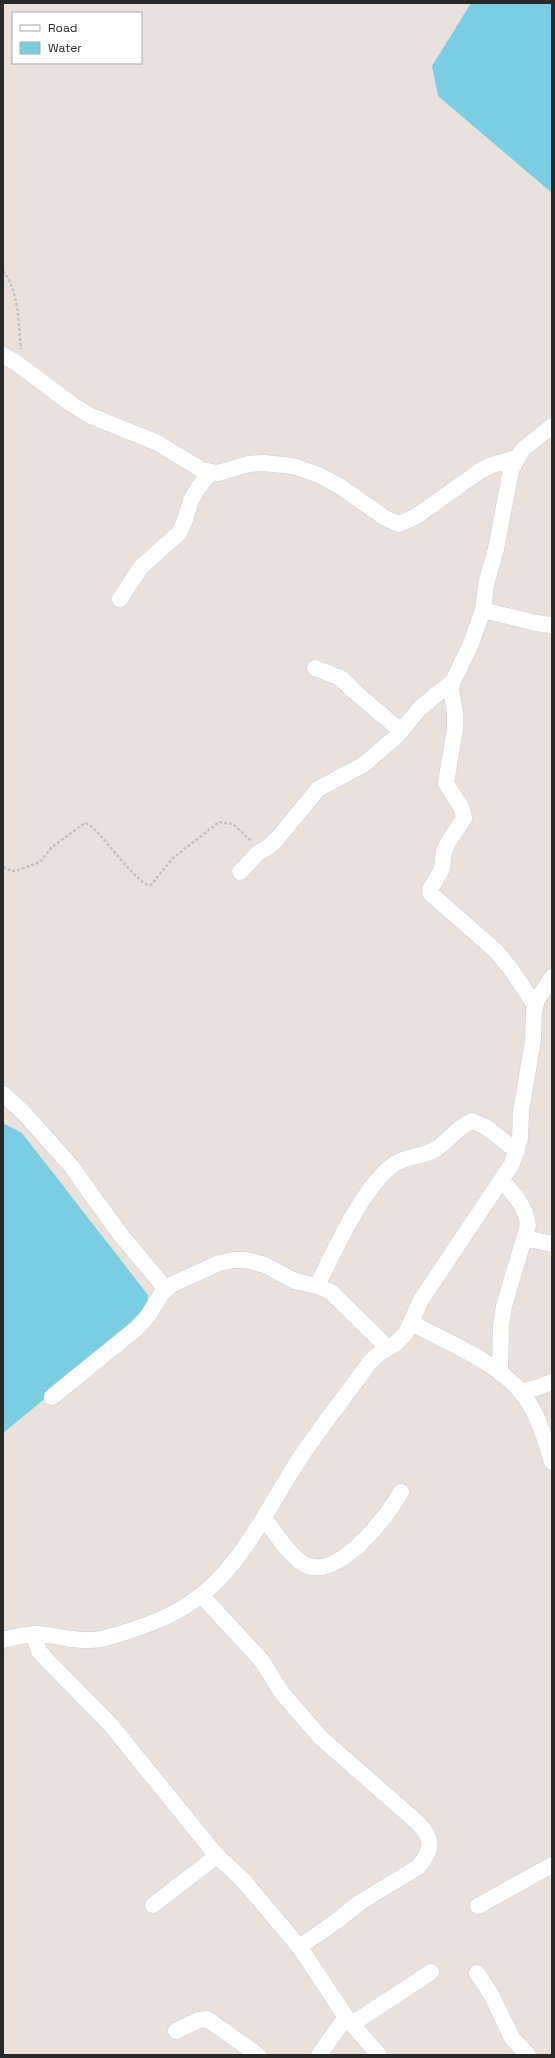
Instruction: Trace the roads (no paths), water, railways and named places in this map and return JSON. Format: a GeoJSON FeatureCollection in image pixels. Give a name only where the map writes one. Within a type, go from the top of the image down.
{"type":"FeatureCollection","features":[{"type":"Feature","properties":{"kind":"street"},"geometry":{"type":"LineString","coordinates":[[3,355],[73,405],[91,416],[158,443],[194,466],[210,473],[230,471],[249,464],[263,463],[293,466],[312,472],[341,487],[385,518],[399,524],[415,517],[480,471],[492,465],[516,458]]}},
{"type":"Feature","properties":{"kind":"street"},"geometry":{"type":"LineString","coordinates":[[536,1005],[496,951],[430,894],[430,890],[442,869],[444,851],[464,818],[462,809],[446,783],[446,775],[455,728],[455,712],[451,690],[453,681],[470,646],[483,610],[486,584],[500,530],[511,470],[516,458],[523,449],[552,426]]}},
{"type":"Feature","properties":{"kind":"street"},"geometry":{"type":"LineString","coordinates":[[120,598],[141,567],[179,533],[191,500],[210,473]]}},
{"type":"Feature","properties":{"kind":"street"},"geometry":{"type":"LineString","coordinates":[[483,610],[536,623],[552,625]]}},
{"type":"Feature","properties":{"kind":"street"},"geometry":{"type":"LineString","coordinates":[[315,668],[341,678],[354,692],[401,731]]}},
{"type":"Feature","properties":{"kind":"street"},"geometry":{"type":"LineString","coordinates":[[240,872],[285,830],[318,789],[363,765],[390,744],[420,708],[453,681]]}},
{"type":"Feature","properties":{"kind":"street"},"geometry":{"type":"LineString","coordinates":[[3,1640],[33,1634],[73,1639],[104,1638],[171,1613],[188,1605],[201,1595],[240,1554],[319,1432],[370,1362],[401,1339],[412,1323],[421,1300],[477,1213],[512,1164],[517,1151],[533,1040],[536,1005],[552,977]]}},
{"type":"Feature","properties":{"kind":"street"},"geometry":{"type":"LineString","coordinates":[[3,1094],[24,1113],[71,1166],[120,1234],[166,1289]]}},
{"type":"Feature","properties":{"kind":"street"},"geometry":{"type":"LineString","coordinates":[[317,1286],[362,1202],[382,1176],[394,1164],[403,1159],[433,1151],[459,1129],[472,1121],[486,1127],[517,1151]]}},
{"type":"Feature","properties":{"kind":"street"},"geometry":{"type":"LineString","coordinates":[[500,1373],[501,1325],[504,1306],[528,1225],[527,1216],[518,1199],[502,1180]]}},
{"type":"Feature","properties":{"kind":"street"},"geometry":{"type":"LineString","coordinates":[[525,1238],[552,1244]]}},
{"type":"Feature","properties":{"kind":"street"},"geometry":{"type":"LineString","coordinates":[[52,1397],[137,1328],[148,1316],[166,1289],[188,1276],[219,1263],[233,1260],[257,1262],[295,1281],[317,1286],[331,1292],[388,1348]]}},
{"type":"Feature","properties":{"kind":"street"},"geometry":{"type":"LineString","coordinates":[[412,1323],[500,1373],[521,1392],[534,1414],[552,1462]]}},
{"type":"Feature","properties":{"kind":"street"},"geometry":{"type":"LineString","coordinates":[[521,1392],[540,1388],[552,1382]]}},
{"type":"Feature","properties":{"kind":"street"},"geometry":{"type":"LineString","coordinates":[[264,1518],[301,1562],[310,1567],[328,1567],[344,1558],[380,1522],[401,1492]]}},
{"type":"Feature","properties":{"kind":"street"},"geometry":{"type":"LineString","coordinates":[[201,1595],[262,1661],[282,1693],[321,1738],[418,1823],[426,1833],[430,1843],[425,1859],[410,1874],[365,1899],[332,1925],[299,1947]]}},
{"type":"Feature","properties":{"kind":"street"},"geometry":{"type":"LineString","coordinates":[[33,1634],[39,1651],[110,1724],[217,1856],[242,1880],[299,1947],[349,2020],[379,2055]]}},
{"type":"Feature","properties":{"kind":"street"},"geometry":{"type":"LineString","coordinates":[[153,1905],[217,1856]]}},
{"type":"Feature","properties":{"kind":"street"},"geometry":{"type":"LineString","coordinates":[[478,1906],[552,1865]]}},
{"type":"Feature","properties":{"kind":"street"},"geometry":{"type":"LineString","coordinates":[[319,2055],[349,2020],[431,1972]]}},
{"type":"Feature","properties":{"kind":"street"},"geometry":{"type":"LineString","coordinates":[[477,1973],[492,1996],[512,2038],[527,2055]]}},
{"type":"Feature","properties":{"kind":"street"},"geometry":{"type":"LineString","coordinates":[[176,2031],[199,2020],[207,2019],[258,2055]]}},
{"type":"Feature","properties":{"kind":"water"},"geometry":{"type":"Polygon","coordinates":[[[471,3],[552,3],[552,193],[438,96],[432,66],[471,3]]]}},
{"type":"Feature","properties":{"kind":"water"},"geometry":{"type":"Polygon","coordinates":[[[3,1123],[22,1133],[148,1295],[147,1311],[125,1333],[3,1433],[3,1123]]]}}]}
